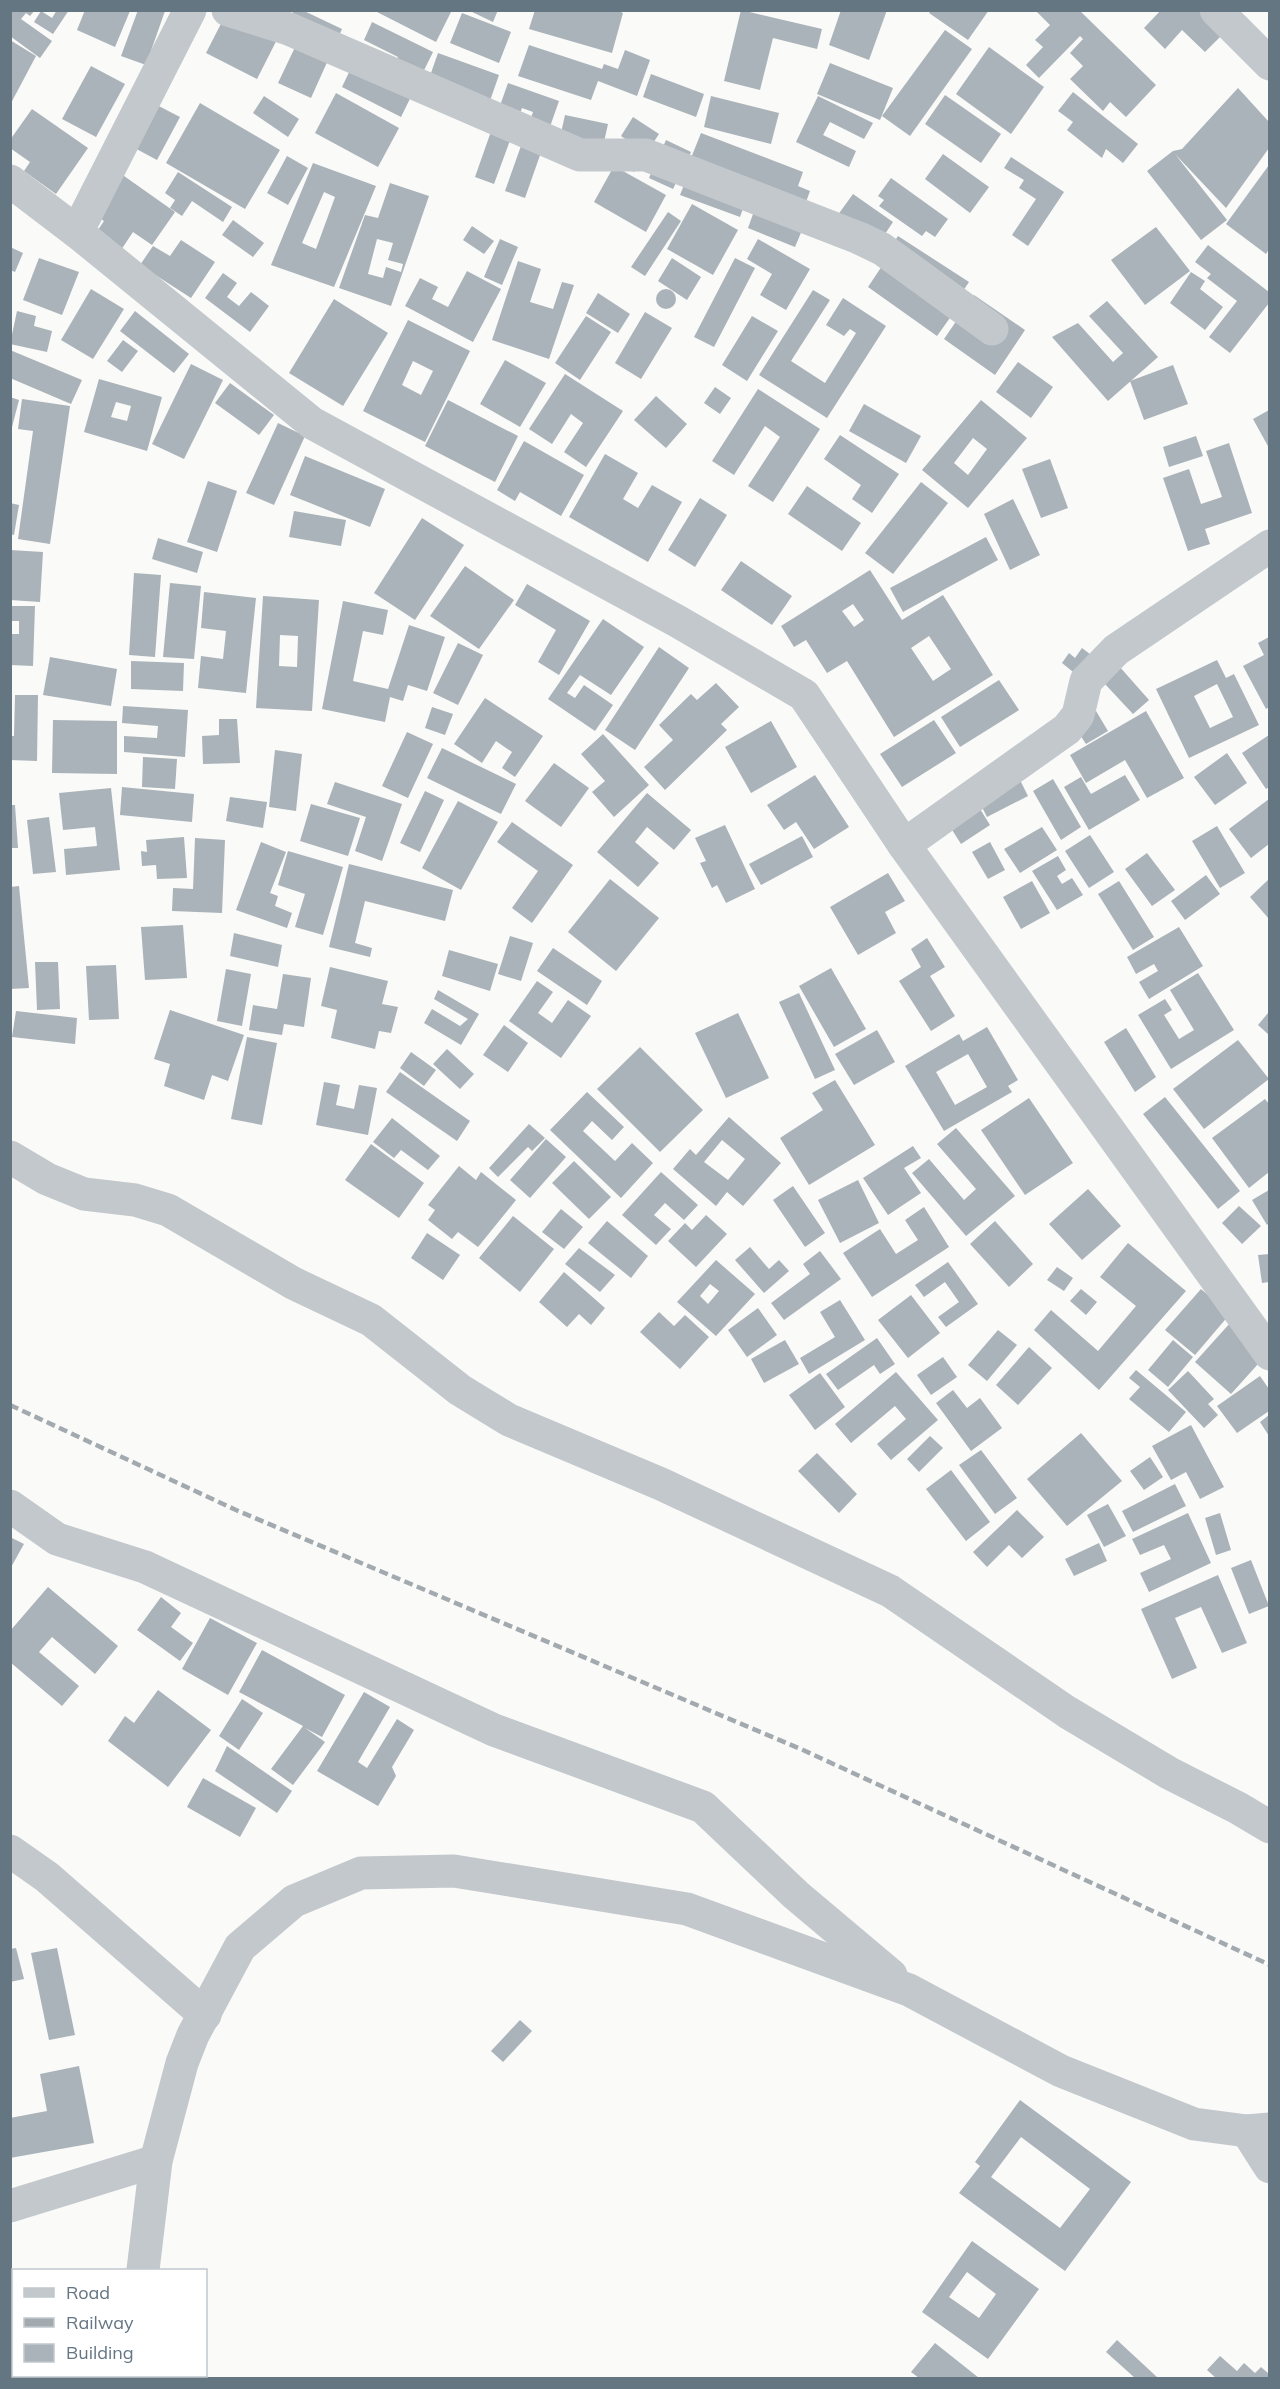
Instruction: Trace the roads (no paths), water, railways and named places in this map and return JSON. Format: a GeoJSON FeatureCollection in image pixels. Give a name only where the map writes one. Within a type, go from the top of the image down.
{"type":"FeatureCollection","features":[{"type":"Feature","properties":{"kind":"street"},"geometry":{"type":"LineString","coordinates":[[77,232],[190,10]]}},
{"type":"Feature","properties":{"kind":"street"},"geometry":{"type":"LineString","coordinates":[[228,10],[289,29],[580,155],[646,155],[859,238],[882,249],[992,329]]}},
{"type":"Feature","properties":{"kind":"street"},"geometry":{"type":"LineString","coordinates":[[1216,10],[1269,64]]}},
{"type":"Feature","properties":{"kind":"street"},"geometry":{"type":"LineString","coordinates":[[10,181],[77,232],[312,423],[677,621],[804,695],[904,845],[1269,1354]]}},
{"type":"Feature","properties":{"kind":"street"},"geometry":{"type":"LineString","coordinates":[[904,845],[1067,729],[1078,715],[1086,681],[1116,650],[1269,546]]}},
{"type":"Feature","properties":{"kind":"street"},"geometry":{"type":"LineString","coordinates":[[10,1157],[47,1179],[75,1191],[135,1200],[168,1210],[293,1283],[371,1320],[460,1390],[509,1420],[661,1484],[890,1591],[1067,1712],[1168,1773],[1238,1808],[1269,1827]]}},
{"type":"Feature","properties":{"kind":"street"},"geometry":{"type":"LineString","coordinates":[[10,1506],[57,1539],[145,1566],[494,1730],[703,1807],[796,1894],[909,1990]]}},
{"type":"Feature","properties":{"kind":"street"},"geometry":{"type":"LineString","coordinates":[[10,1851],[47,1876],[205,2014]]}},
{"type":"Feature","properties":{"kind":"street"},"geometry":{"type":"LineString","coordinates":[[143,2269],[156,2161],[182,2063],[193,2035],[240,1947],[294,1900],[361,1873],[454,1871],[687,1909],[909,1990],[1061,2071],[1194,2124],[1258,2130],[1269,2167]]}},
{"type":"Feature","properties":{"kind":"street"},"geometry":{"type":"LineString","coordinates":[[10,2206],[156,2161]]}},
{"type":"Feature","properties":{"kind":"railway"},"geometry":{"type":"LineString","coordinates":[[10,1405],[236,1510],[803,1750],[1270,1965]]}}]}
